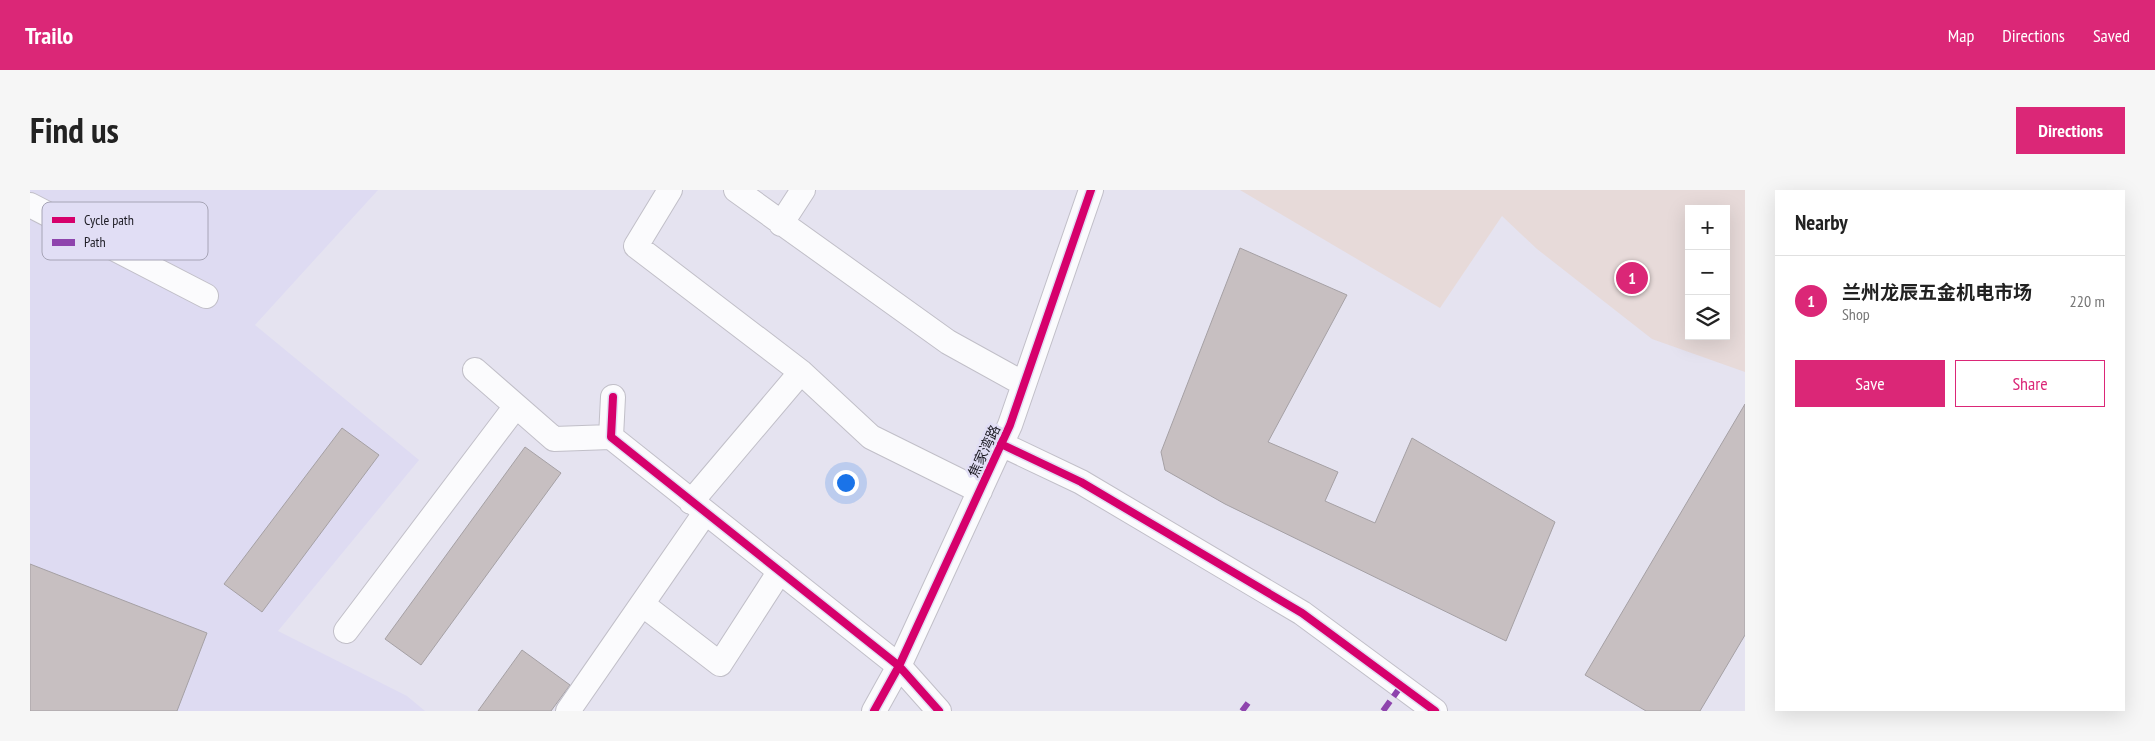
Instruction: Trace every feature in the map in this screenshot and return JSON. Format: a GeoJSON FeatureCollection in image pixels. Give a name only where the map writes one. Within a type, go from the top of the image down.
{"type":"FeatureCollection","features":[{"type":"Feature","properties":{"kind":"street"},"geometry":{"type":"LineString","coordinates":[[670,190],[636,246],[801,372],[870,437],[980,491]]}},
{"type":"Feature","properties":{"kind":"street"},"geometry":{"type":"LineString","coordinates":[[736,190],[948,342],[1024,384]]}},
{"type":"Feature","properties":{"kind":"street"},"geometry":{"type":"LineString","coordinates":[[782,224],[803,190]]}},
{"type":"Feature","properties":{"kind":"street","name":"焦家湾路"},"geometry":{"type":"LineString","coordinates":[[874,711],[900,666],[1001,444],[1024,384],[1091,190]]}},
{"type":"Feature","properties":{"kind":"street"},"geometry":{"type":"LineString","coordinates":[[30,205],[42,211]]}},
{"type":"Feature","properties":{"kind":"street"},"geometry":{"type":"LineString","coordinates":[[136,260],[206,296]]}},
{"type":"Feature","properties":{"kind":"street"},"geometry":{"type":"LineString","coordinates":[[475,370],[554,439],[611,437],[900,666],[939,711]]}},
{"type":"Feature","properties":{"kind":"street"},"geometry":{"type":"LineString","coordinates":[[570,710],[642,604],[698,507],[801,372]]}},
{"type":"Feature","properties":{"kind":"street"},"geometry":{"type":"LineString","coordinates":[[611,437],[612,397]]}},
{"type":"Feature","properties":{"kind":"street"},"geometry":{"type":"LineString","coordinates":[[346,631],[516,406]]}},
{"type":"Feature","properties":{"kind":"street"},"geometry":{"type":"LineString","coordinates":[[1001,444],[1081,482],[1302,613],[1435,711]]}},
{"type":"Feature","properties":{"kind":"street"},"geometry":{"type":"LineString","coordinates":[[642,604],[720,664],[780,572]]}},
{"type":"Feature","properties":{"kind":"shaded area"},"geometry":{"type":"Polygon","coordinates":[[[30,190],[378,190],[255,325],[419,460],[278,631],[407,696],[425,711],[30,711],[30,190]]]}},
{"type":"Feature","properties":{"kind":"shaded area"},"geometry":{"type":"Polygon","coordinates":[[[1240,190],[1745,190],[1745,372],[1652,339],[1537,249],[1502,216],[1440,308],[1240,190]]]}},
{"type":"Feature","properties":{"kind":"building"},"geometry":{"type":"Polygon","coordinates":[[[1240,248],[1347,295],[1268,442],[1338,472],[1325,501],[1375,523],[1412,438],[1555,522],[1506,641],[1225,504],[1165,470],[1161,452],[1240,248]]]}},
{"type":"Feature","properties":{"kind":"building"},"geometry":{"type":"Polygon","coordinates":[[[1745,404],[1745,635],[1700,711],[1646,711],[1585,675],[1745,404]]]}},
{"type":"Feature","properties":{"kind":"building"},"geometry":{"type":"Polygon","coordinates":[[[342,428],[379,455],[262,612],[224,584],[342,428]]]}},
{"type":"Feature","properties":{"kind":"building"},"geometry":{"type":"Polygon","coordinates":[[[525,447],[561,473],[421,665],[385,639],[525,447]]]}},
{"type":"Feature","properties":{"kind":"building"},"geometry":{"type":"Polygon","coordinates":[[[30,564],[207,633],[177,711],[30,711],[30,564]]]}},
{"type":"Feature","properties":{"kind":"building"},"geometry":{"type":"Polygon","coordinates":[[[522,650],[570,685],[551,711],[478,711],[522,650]]]}},
{"type":"Feature","properties":{"kind":"marked path"},"geometry":{"type":"LineString","coordinates":[[1383,711],[1401,686]]}},
{"type":"Feature","properties":{"kind":"marked path"},"geometry":{"type":"LineString","coordinates":[[1242,711],[1248,703]]}},
{"type":"Feature","properties":{"kind":"cycle path"},"geometry":{"type":"LineString","coordinates":[[874,711],[899,666],[1010,425],[1091,190]]}},
{"type":"Feature","properties":{"kind":"cycle path"},"geometry":{"type":"LineString","coordinates":[[613,397],[611,437],[899,666],[939,711]]}},
{"type":"Feature","properties":{"kind":"cycle path"},"geometry":{"type":"LineString","coordinates":[[1001,444],[1081,482],[1302,613],[1435,711]]}},
{"type":"Feature","properties":{"kind":"place","name":"兰州龙辰五金机电市场"},"geometry":{"type":"Point","coordinates":[1632,278]}}]}
